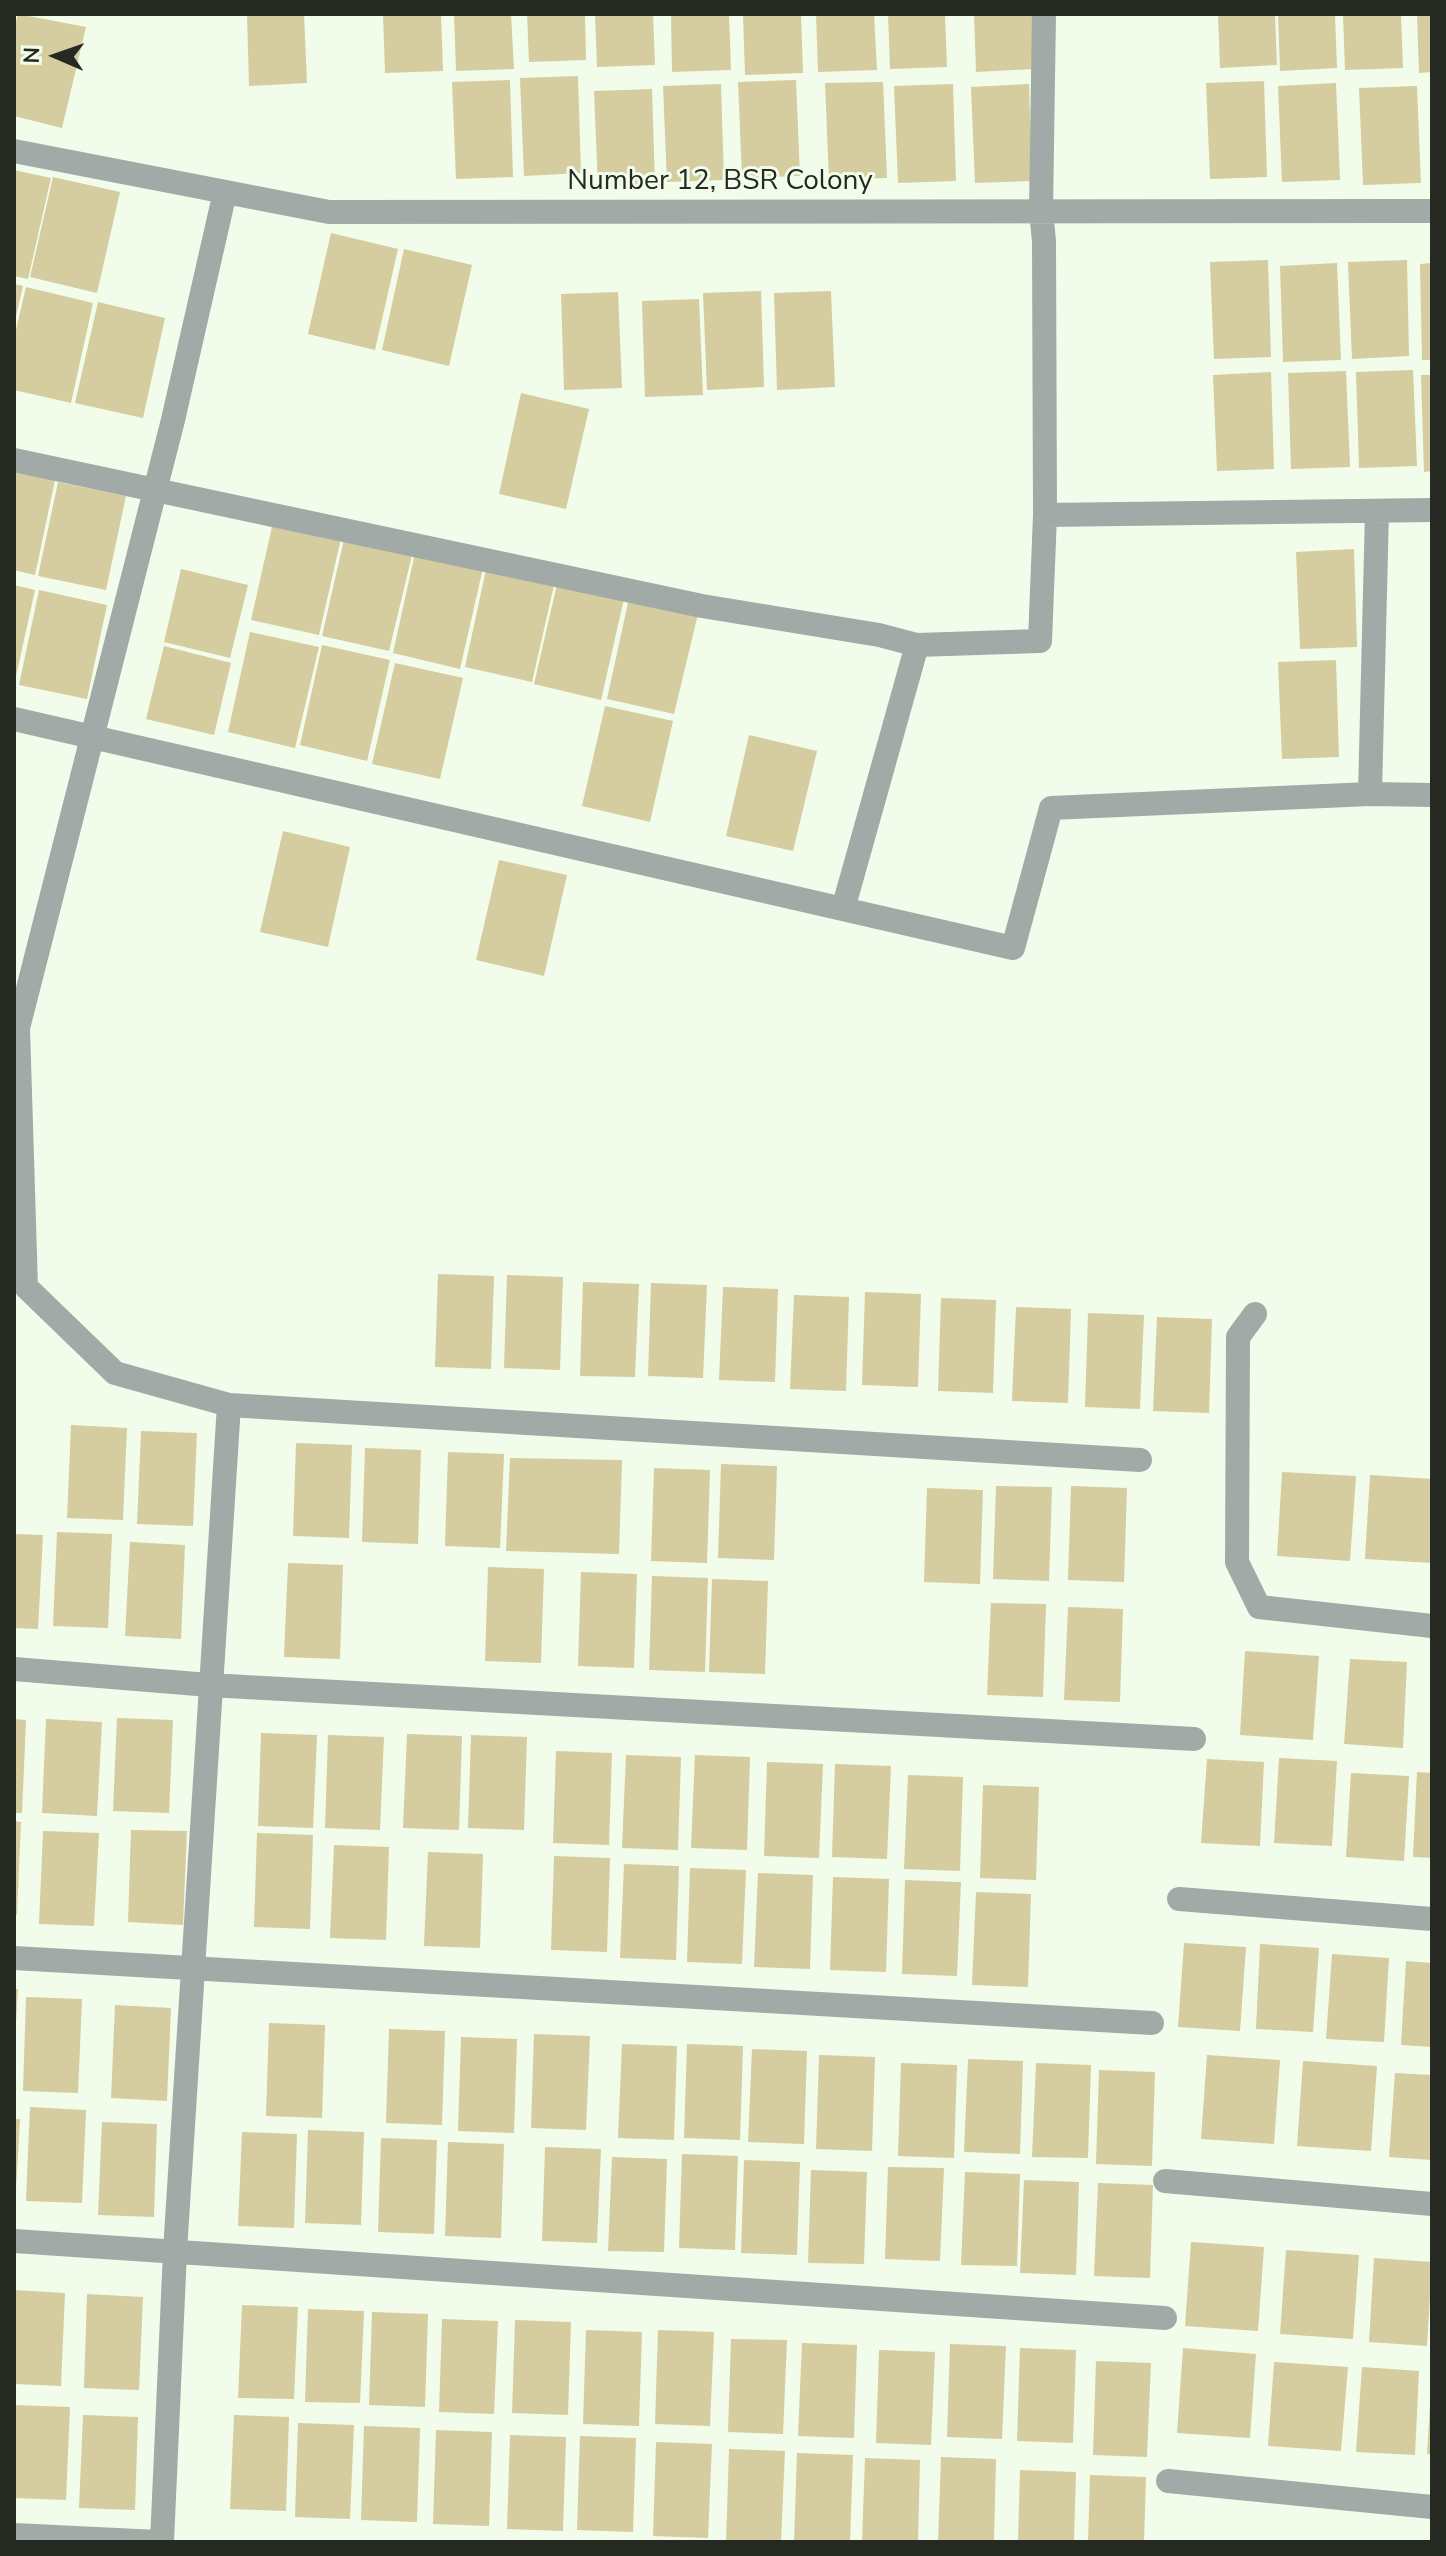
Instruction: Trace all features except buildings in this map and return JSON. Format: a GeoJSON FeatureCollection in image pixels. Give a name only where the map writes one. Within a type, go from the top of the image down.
{"type":"FeatureCollection","features":[{"type":"Feature","properties":{"kind":"street"},"geometry":{"type":"LineString","coordinates":[[14,460],[702,606],[879,635],[917,645],[1040,641],[1045,515],[1044,241],[1041,211],[1044,14]]}},
{"type":"Feature","properties":{"kind":"street","name":"Number 12, BSR Colony"},"geometry":{"type":"LineString","coordinates":[[14,151],[329,212],[1432,211]]}},
{"type":"Feature","properties":{"kind":"street"},"geometry":{"type":"LineString","coordinates":[[225,192],[156,488],[16,1028],[26,1287],[115,1373],[229,1405],[1140,1460]]}},
{"type":"Feature","properties":{"kind":"street"},"geometry":{"type":"LineString","coordinates":[[1045,515],[1432,510]]}},
{"type":"Feature","properties":{"kind":"street"},"geometry":{"type":"LineString","coordinates":[[1370,794],[1377,511]]}},
{"type":"Feature","properties":{"kind":"street"},"geometry":{"type":"LineString","coordinates":[[843,909],[917,645]]}},
{"type":"Feature","properties":{"kind":"street"},"geometry":{"type":"LineString","coordinates":[[14,719],[1013,948],[1051,808],[1370,794],[1432,795]]}},
{"type":"Feature","properties":{"kind":"street"},"geometry":{"type":"LineString","coordinates":[[1255,1314],[1238,1337],[1237,1562],[1259,1607],[1432,1626]]}},
{"type":"Feature","properties":{"kind":"street"},"geometry":{"type":"LineString","coordinates":[[14,2535],[160,2542],[209,1685],[229,1405]]}},
{"type":"Feature","properties":{"kind":"street"},"geometry":{"type":"LineString","coordinates":[[14,1669],[209,1685],[1194,1739]]}},
{"type":"Feature","properties":{"kind":"street"},"geometry":{"type":"LineString","coordinates":[[1179,1899],[1432,1919]]}},
{"type":"Feature","properties":{"kind":"street"},"geometry":{"type":"LineString","coordinates":[[14,1958],[193,1971],[1152,2023]]}},
{"type":"Feature","properties":{"kind":"street"},"geometry":{"type":"LineString","coordinates":[[1165,2181],[1432,2204]]}},
{"type":"Feature","properties":{"kind":"street"},"geometry":{"type":"LineString","coordinates":[[14,2241],[1165,2318]]}},
{"type":"Feature","properties":{"kind":"street"},"geometry":{"type":"LineString","coordinates":[[1168,2481],[1432,2507]]}}]}
